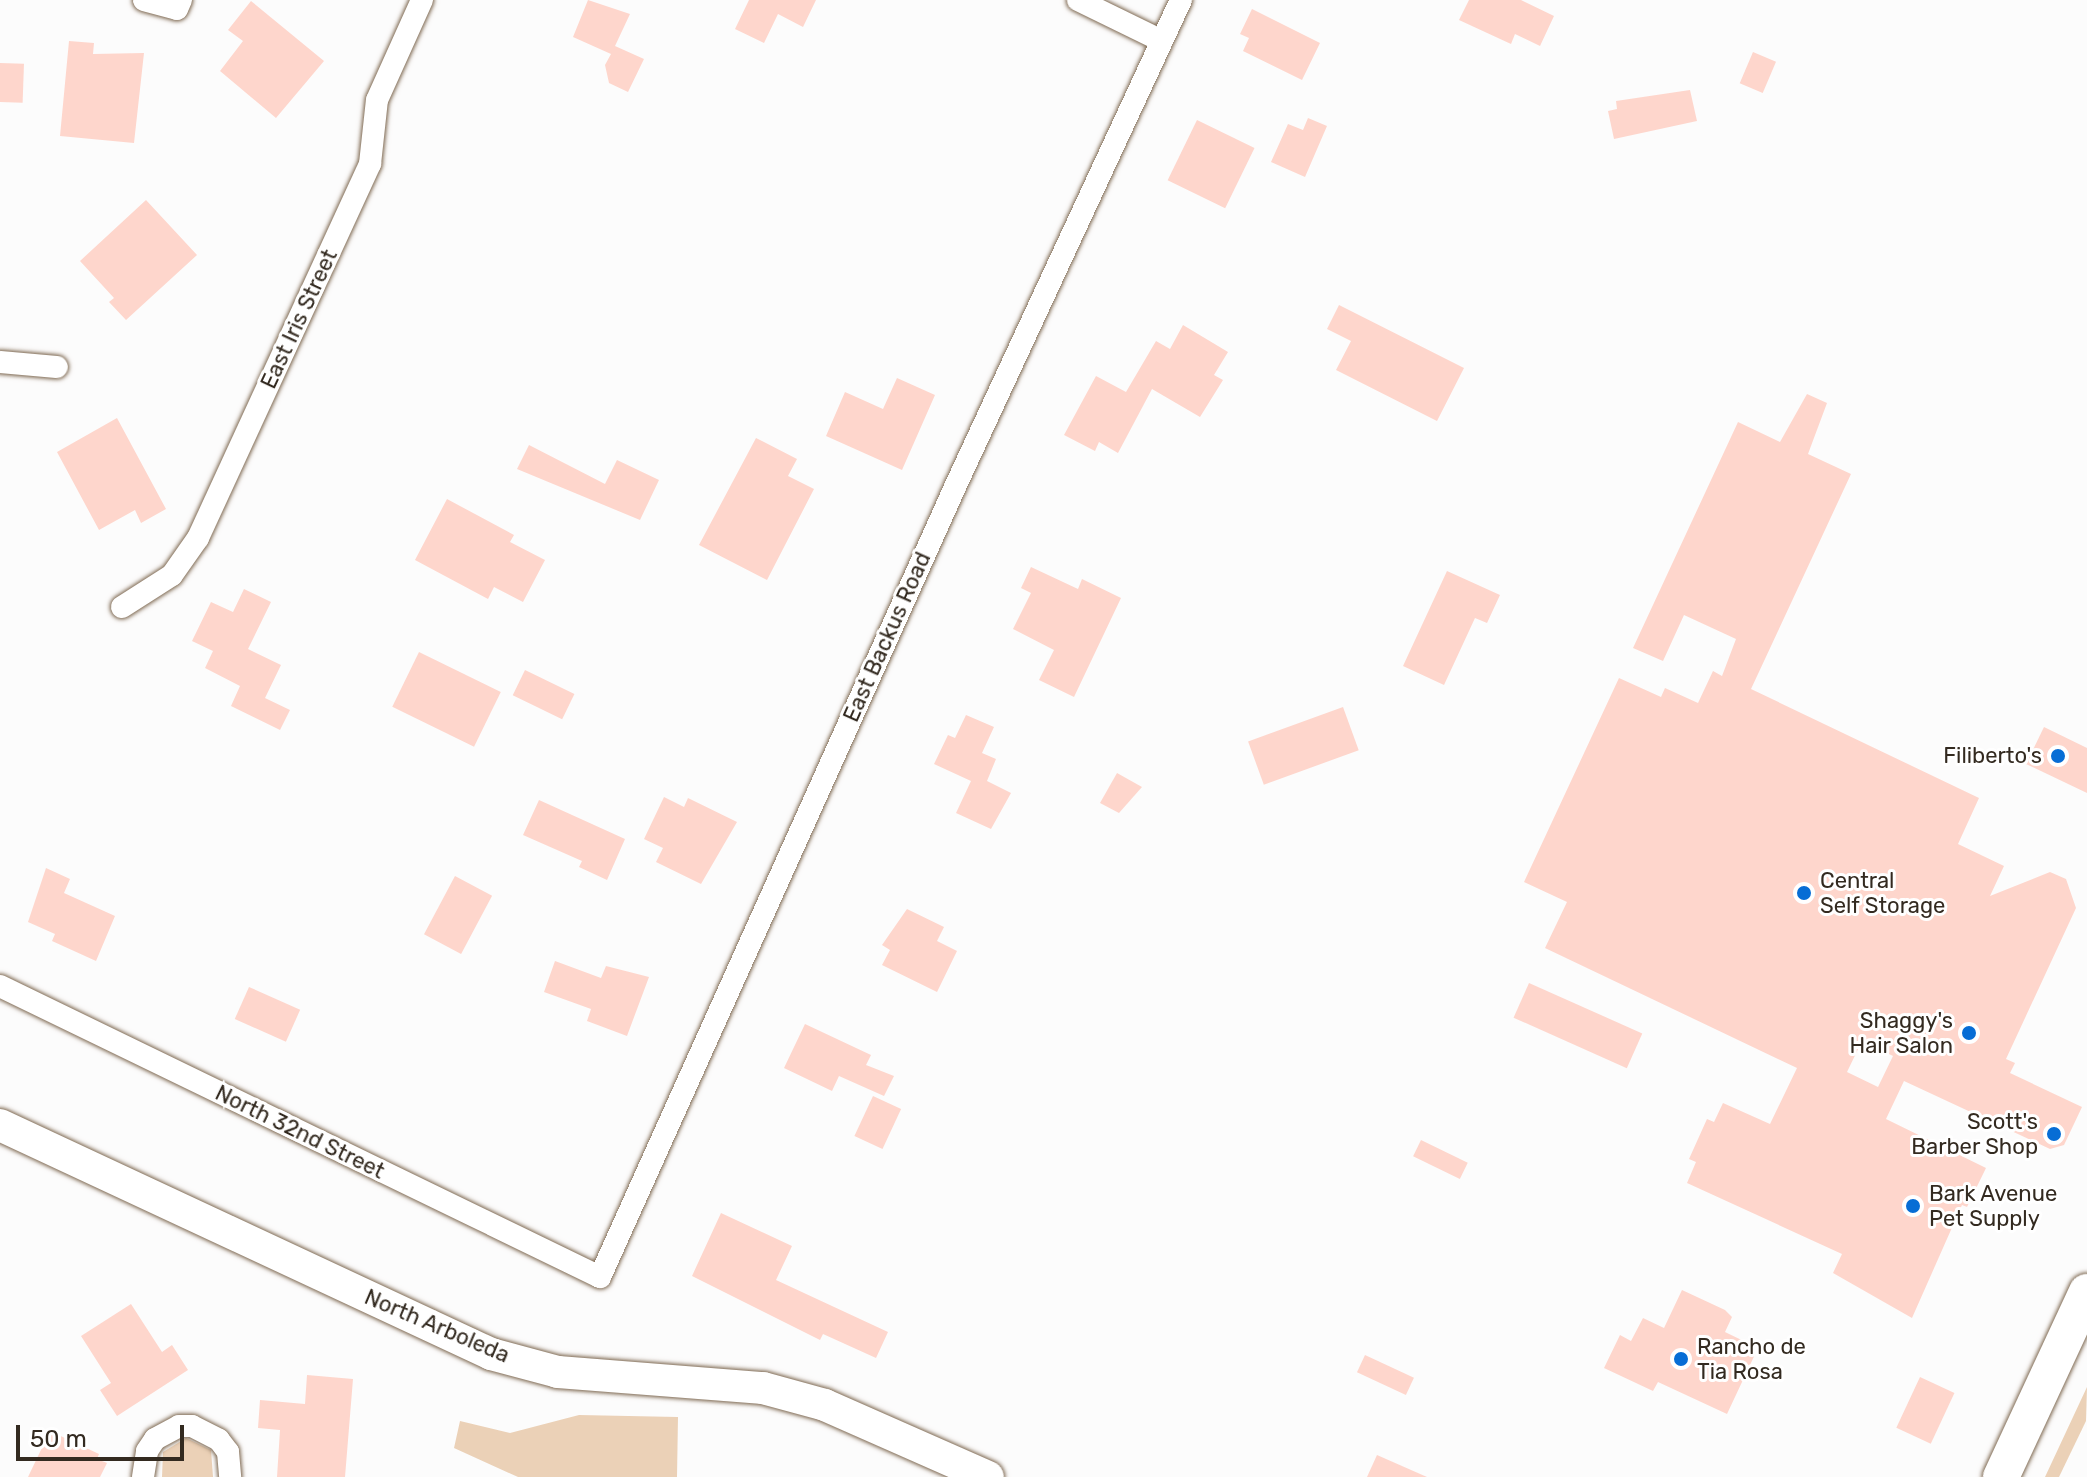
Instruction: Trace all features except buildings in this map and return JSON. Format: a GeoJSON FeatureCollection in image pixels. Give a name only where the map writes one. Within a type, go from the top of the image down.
{"type":"FeatureCollection","features":[{"type":"Feature","properties":{"kind":"main road"},"geometry":{"type":"LineString","coordinates":[[2001,1477],[2087,1292]]}},
{"type":"Feature","properties":{"kind":"street"},"geometry":{"type":"LineString","coordinates":[[144,0],[179,4]]}},
{"type":"Feature","properties":{"kind":"street","name":"East Iris Street"},"geometry":{"type":"LineString","coordinates":[[122,607],[172,575],[198,538],[370,164],[377,100],[422,0]]}},
{"type":"Feature","properties":{"kind":"street"},"geometry":{"type":"LineString","coordinates":[[1078,0],[1162,41]]}},
{"type":"Feature","properties":{"kind":"street","name":"East Backus Road"},"geometry":{"type":"LineString","coordinates":[[600,1277],[955,487],[1181,0]]}},
{"type":"Feature","properties":{"kind":"street"},"geometry":{"type":"LineString","coordinates":[[0,362],[57,367]]}},
{"type":"Feature","properties":{"kind":"street","name":"North 32nd Street"},"geometry":{"type":"LineString","coordinates":[[0,986],[600,1277]]}},
{"type":"Feature","properties":{"kind":"street","name":"North Arboleda"},"geometry":{"type":"LineString","coordinates":[[0,1125],[491,1354],[558,1372],[763,1388],[825,1405],[988,1477]]}},
{"type":"Feature","properties":{"kind":"street"},"geometry":{"type":"LineString","coordinates":[[143,1477],[143,1464],[155,1439],[179,1426],[192,1426],[219,1440],[228,1452],[230,1477]]}},
{"type":"Feature","properties":{"kind":"shaded area"},"geometry":{"type":"Polygon","coordinates":[[[2087,1387],[2086,1421],[2059,1477],[2045,1477],[2087,1387]]]}},
{"type":"Feature","properties":{"kind":"shaded area"},"geometry":{"type":"Polygon","coordinates":[[[579,1415],[678,1417],[677,1477],[518,1477],[454,1448],[460,1421],[510,1433],[579,1415]]]}},
{"type":"Feature","properties":{"kind":"shaded area"},"geometry":{"type":"Polygon","coordinates":[[[186,1438],[211,1450],[213,1477],[162,1477],[163,1452],[186,1438]]]}},
{"type":"Feature","properties":{"kind":"place","name":"Filiberto's"},"geometry":{"type":"Point","coordinates":[2058,756]}},
{"type":"Feature","properties":{"kind":"place","name":"Central Self Storage"},"geometry":{"type":"Point","coordinates":[1804,893]}},
{"type":"Feature","properties":{"kind":"place","name":"Shaggy's Hair Salon"},"geometry":{"type":"Point","coordinates":[1969,1033]}},
{"type":"Feature","properties":{"kind":"place","name":"Scott's Barber Shop"},"geometry":{"type":"Point","coordinates":[2054,1134]}},
{"type":"Feature","properties":{"kind":"place","name":"Bark Avenue Pet Supply"},"geometry":{"type":"Point","coordinates":[1913,1206]}},
{"type":"Feature","properties":{"kind":"place","name":"Rancho de Tia Rosa"},"geometry":{"type":"Point","coordinates":[1681,1359]}}]}
